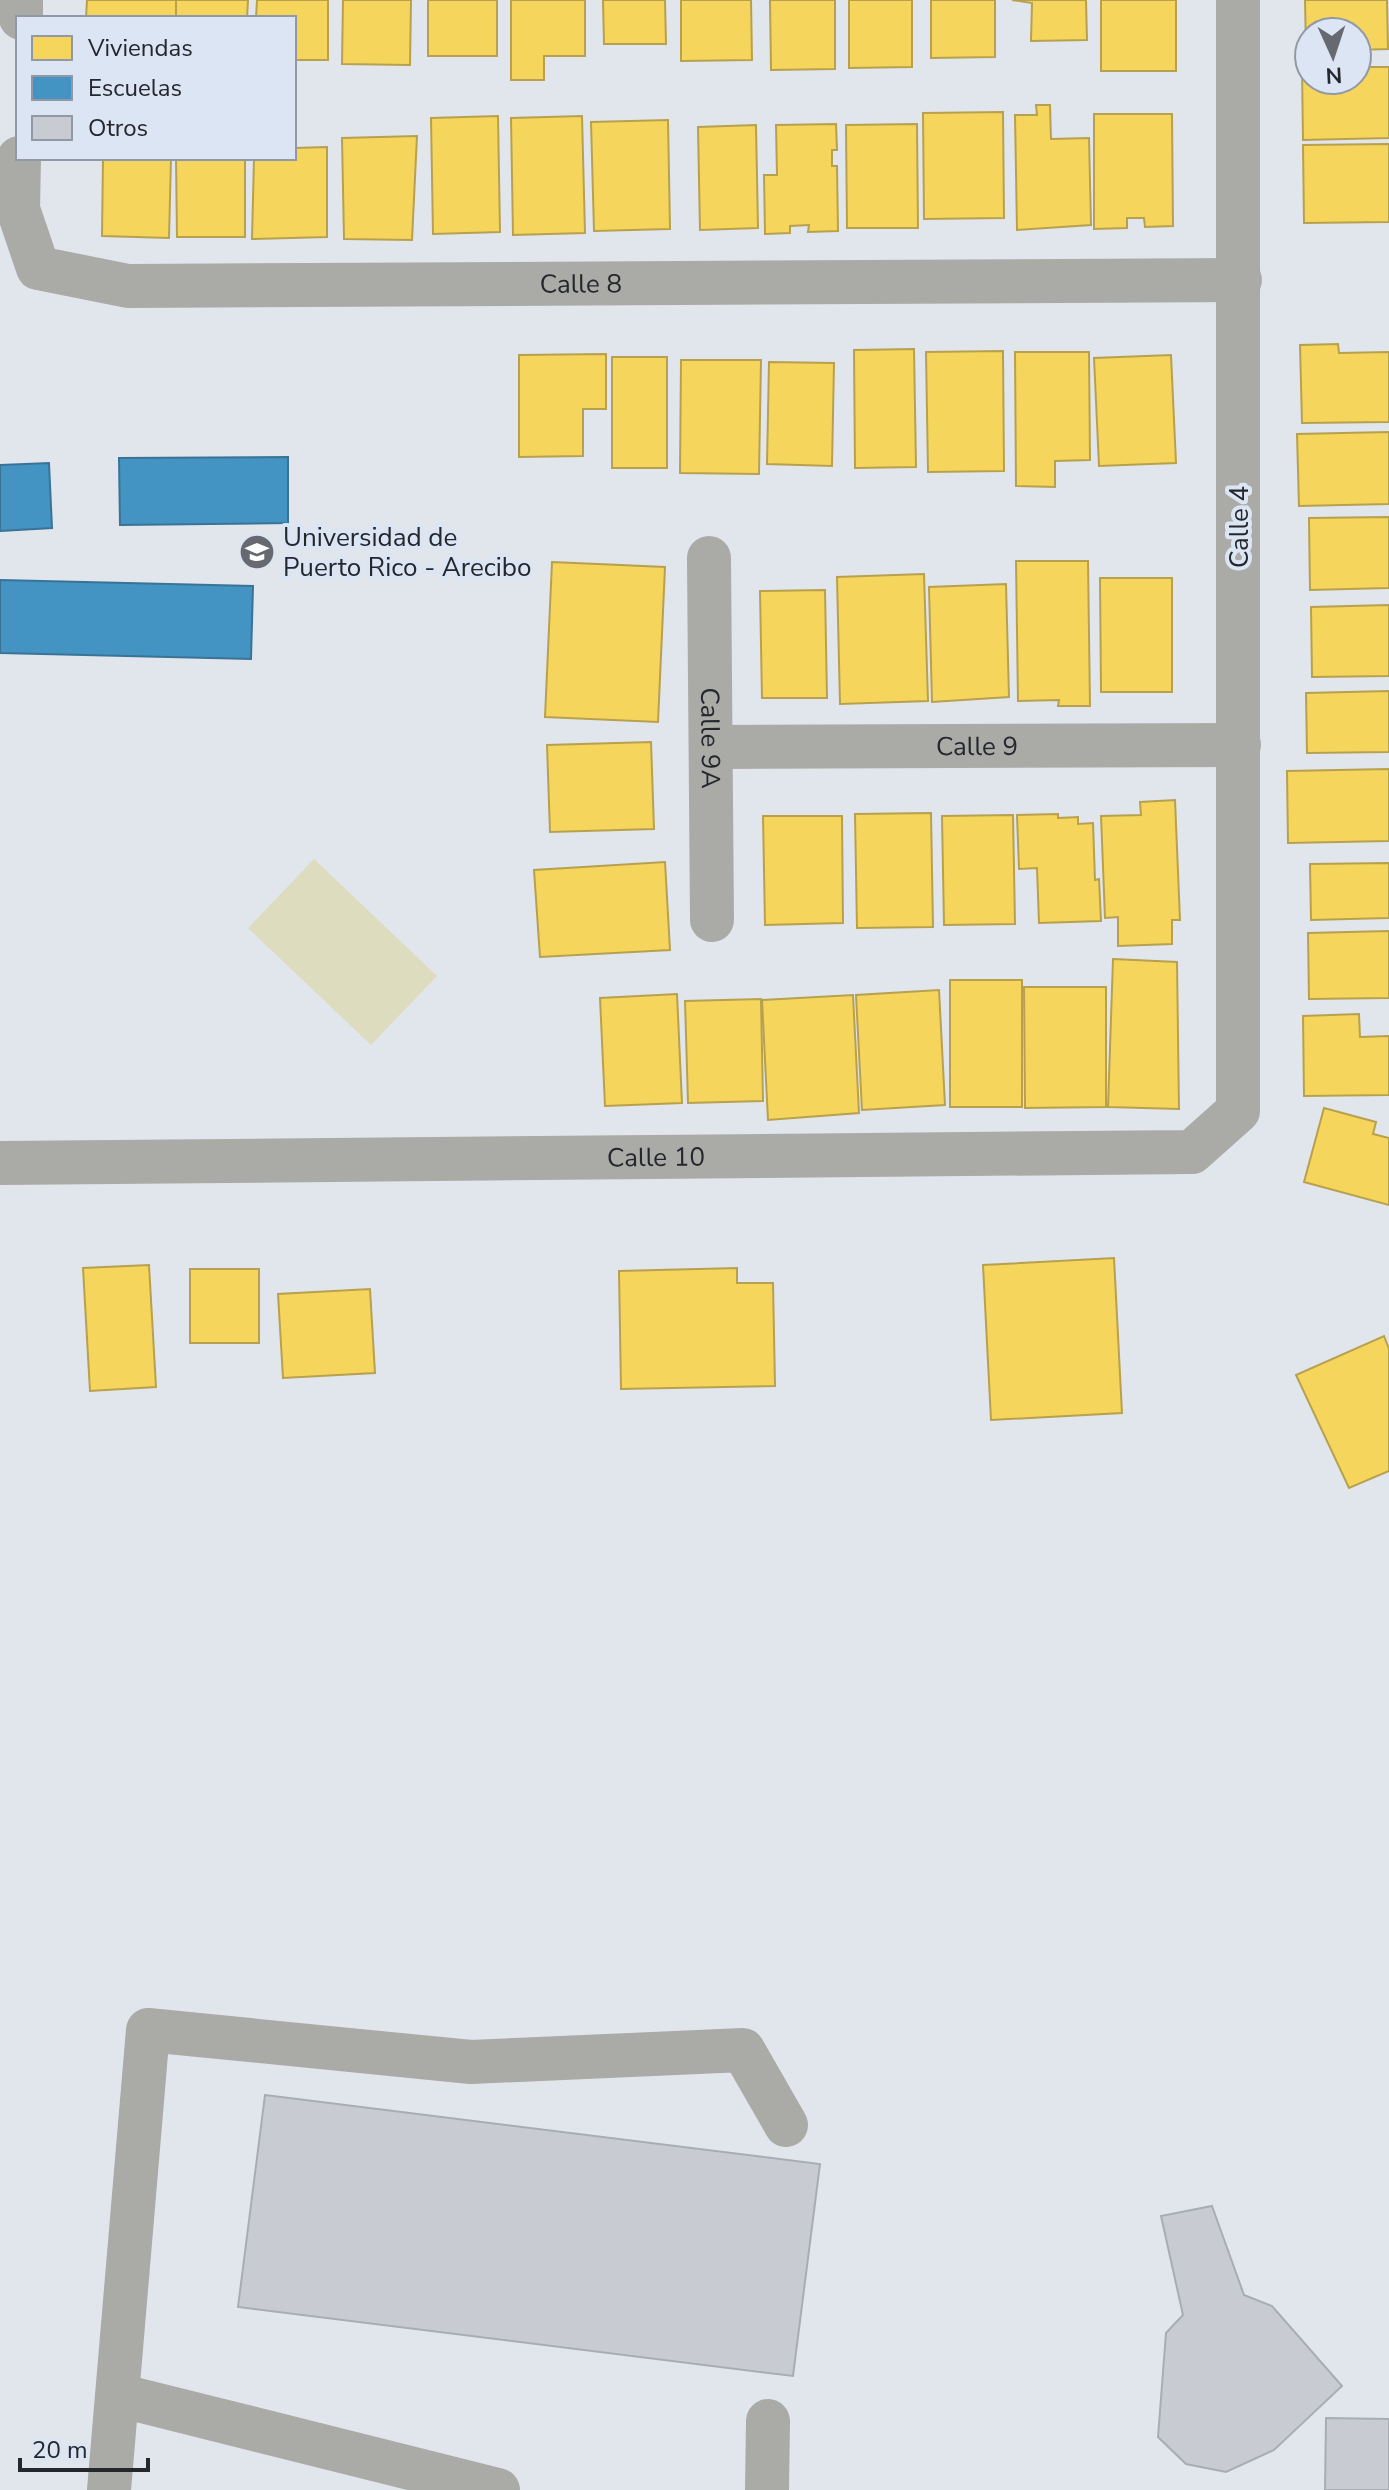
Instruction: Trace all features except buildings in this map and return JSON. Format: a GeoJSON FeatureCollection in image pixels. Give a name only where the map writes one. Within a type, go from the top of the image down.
{"type":"FeatureCollection","features":[{"type":"Feature","properties":{"kind":"street","name":"Calle 4"},"geometry":{"type":"LineString","coordinates":[[1238,0],[1239,1053]]}},
{"type":"Feature","properties":{"kind":"street","name":"Calle 8"},"geometry":{"type":"LineString","coordinates":[[19,160],[18,209],[38,268],[128,286],[1240,280]]}},
{"type":"Feature","properties":{"kind":"street","name":"Calle 9A"},"geometry":{"type":"LineString","coordinates":[[709,558],[713,747],[712,920]]}},
{"type":"Feature","properties":{"kind":"street","name":"Calle 9"},"geometry":{"type":"LineString","coordinates":[[713,747],[1239,745]]}},
{"type":"Feature","properties":{"kind":"street","name":"Calle 10"},"geometry":{"type":"LineString","coordinates":[[0,1163],[1192,1152],[1238,1111],[1239,1053]]}},
{"type":"Feature","properties":{"kind":"street"},"geometry":{"type":"LineString","coordinates":[[109,2490],[148,2030],[471,2062],[743,2050],[786,2125]]}},
{"type":"Feature","properties":{"kind":"street"},"geometry":{"type":"LineString","coordinates":[[118,2395],[498,2490]]}},
{"type":"Feature","properties":{"kind":"street"},"geometry":{"type":"LineString","coordinates":[[767,2490],[768,2421]]}},
{"type":"Feature","properties":{"kind":"green space"},"geometry":{"type":"Polygon","coordinates":[[[314,859],[437,976],[371,1045],[248,928],[314,859]]]}},
{"type":"Feature","properties":{"kind":"place","name":"Universidad de Puerto Rico - Arecibo"},"geometry":{"type":"Point","coordinates":[257,552]}}]}
